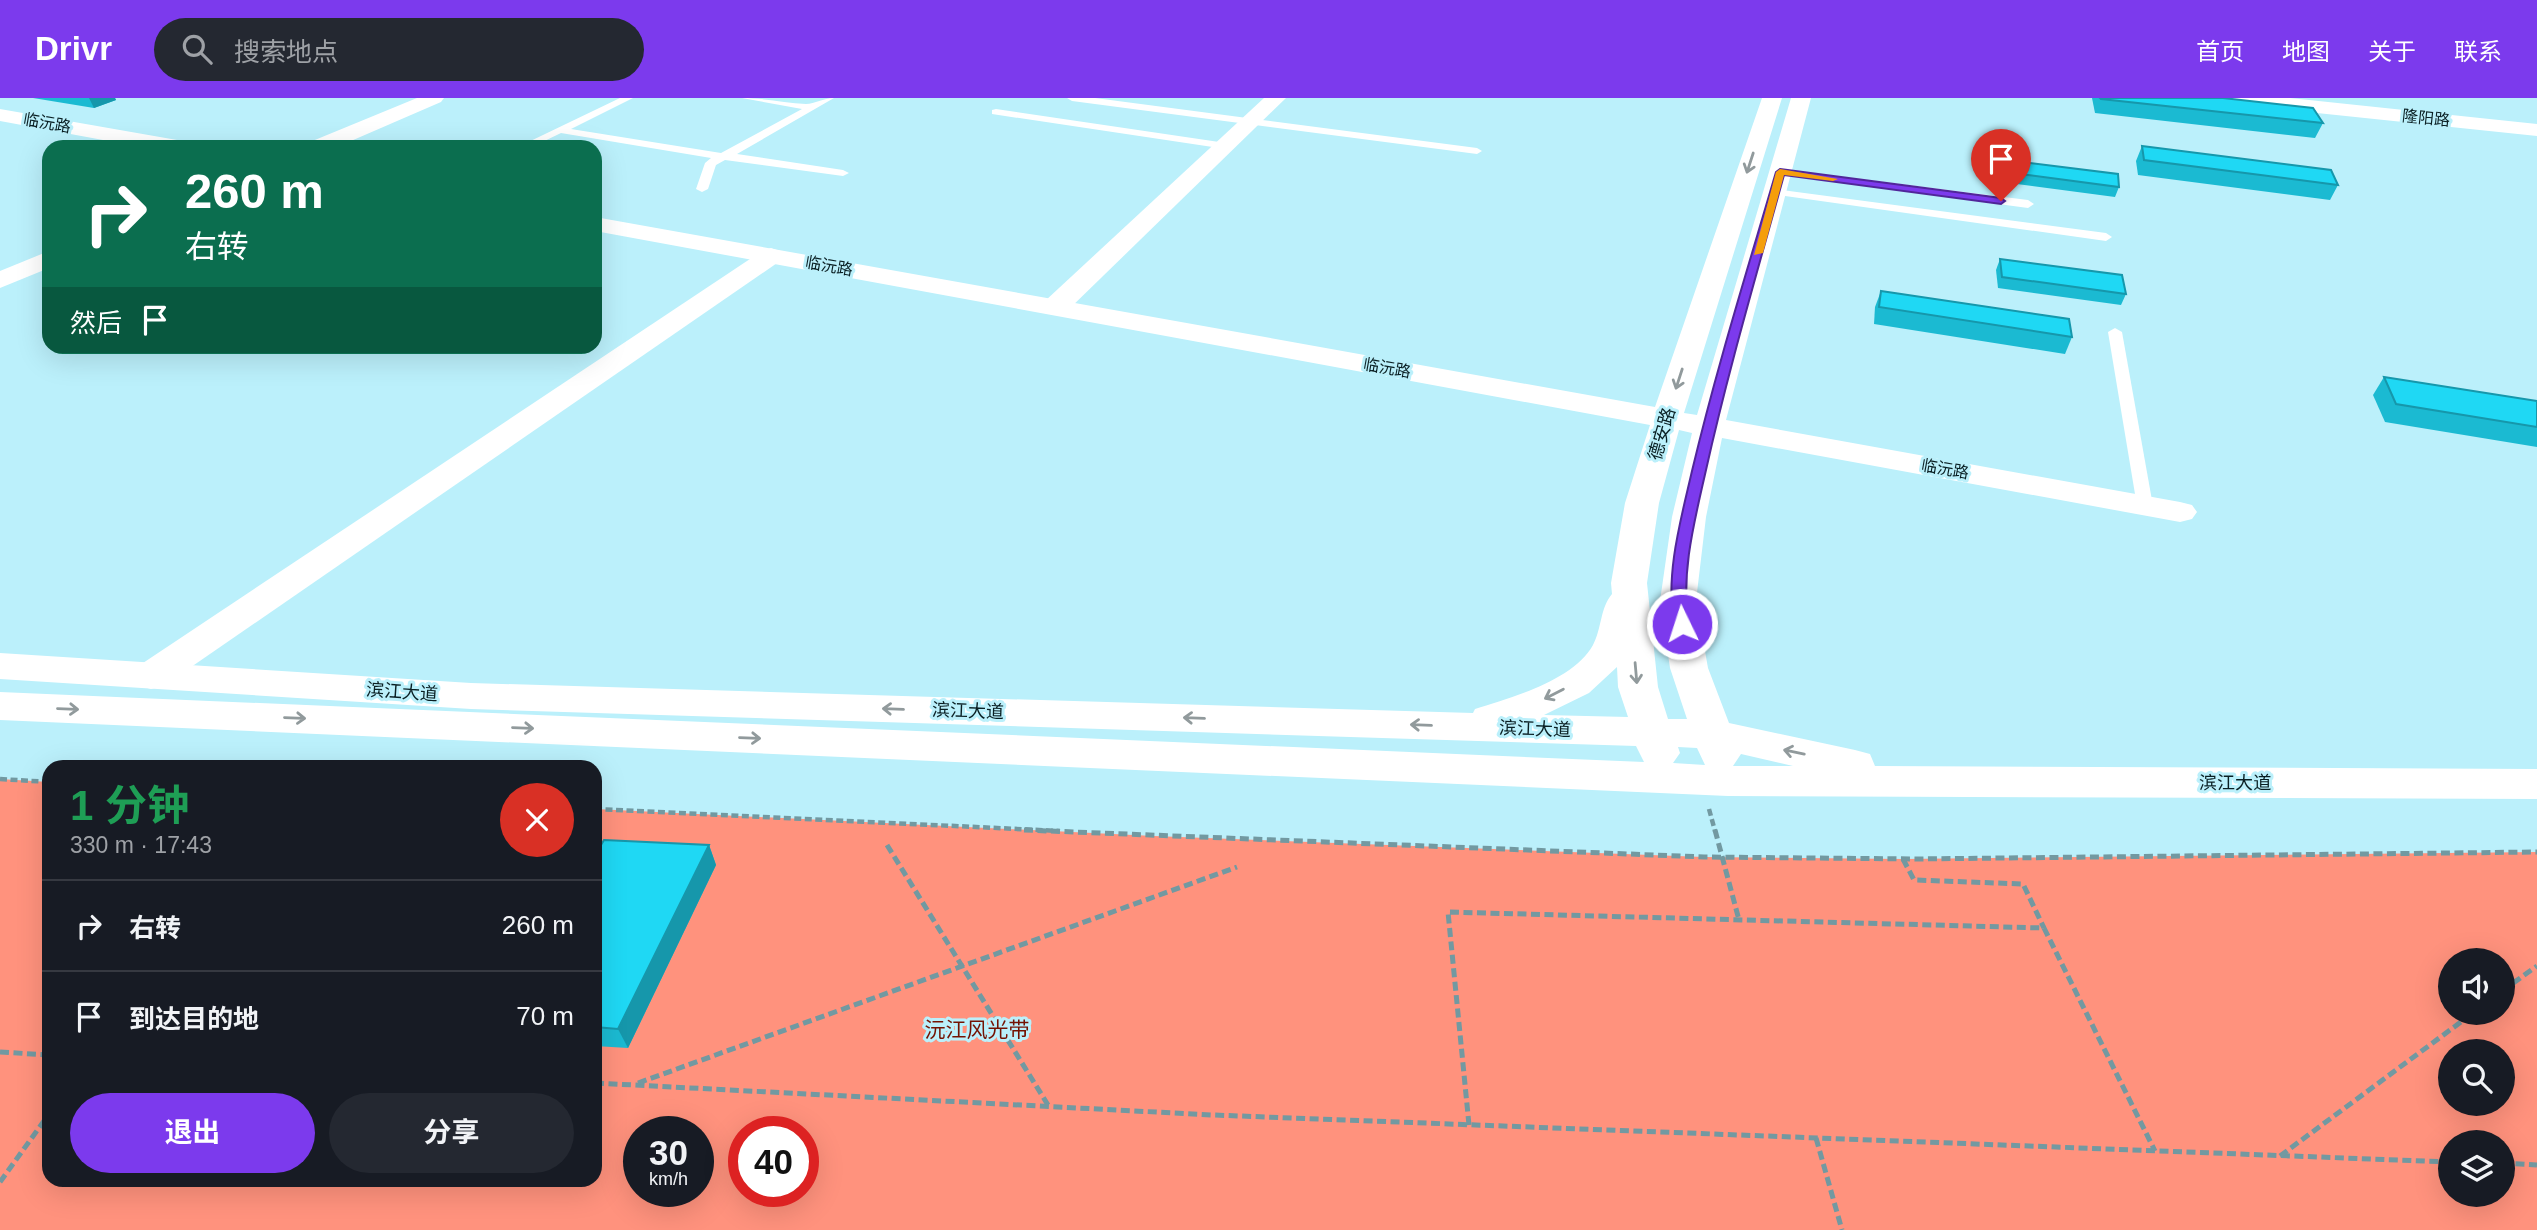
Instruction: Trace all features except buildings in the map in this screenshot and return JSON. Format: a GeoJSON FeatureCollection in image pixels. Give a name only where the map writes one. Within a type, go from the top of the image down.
{"type":"FeatureCollection","features":[{"type":"Feature","properties":{"kind":"street"},"geometry":{"type":"LineString","coordinates":[[335,140],[434,98]]}},
{"type":"Feature","properties":{"kind":"street"},"geometry":{"type":"LineString","coordinates":[[1055,307],[1276,98]]}},
{"type":"Feature","properties":{"kind":"street","name":"德安路"},"geometry":{"type":"LineString","coordinates":[[1699,779],[1650,732],[1638,687],[1629,583],[1642,503],[1666,418],[1772,98]]}},
{"type":"Feature","properties":{"kind":"street"},"geometry":{"type":"LineString","coordinates":[[1699,779],[1712,734],[1689,668],[1678,601],[1689,517],[1709,426],[1801,98]]}},
{"type":"Feature","properties":{"kind":"street","name":"隆阳路"},"geometry":{"type":"LineString","coordinates":[[2225,103],[2537,130]]}},
{"type":"Feature","properties":{"kind":"street","name":"临沅路"},"geometry":{"type":"LineString","coordinates":[[0,115],[138,140]]}},
{"type":"Feature","properties":{"kind":"street","name":"临沅路"},"geometry":{"type":"LineString","coordinates":[[602,225],[2180,512]]}},
{"type":"Feature","properties":{"kind":"street"},"geometry":{"type":"LineString","coordinates":[[151,676],[771,256]]}},
{"type":"Feature","properties":{"kind":"street"},"geometry":{"type":"LineString","coordinates":[[0,280],[42,262]]}},
{"type":"Feature","properties":{"kind":"street"},"geometry":{"type":"LineString","coordinates":[[1465,726],[1532,705],[1584,679],[1612,646],[1629,583]]}},
{"type":"Feature","properties":{"kind":"street","name":"滨江大道"},"geometry":{"type":"LineString","coordinates":[[0,666],[471,696],[1712,734],[1932,782]]}},
{"type":"Feature","properties":{"kind":"street","name":"滨江大道"},"geometry":{"type":"LineString","coordinates":[[0,706],[1699,779],[2537,784]]}},
{"type":"Feature","properties":{"kind":"lane"},"geometry":{"type":"LineString","coordinates":[[604,98],[625,99]]}},
{"type":"Feature","properties":{"kind":"lane"},"geometry":{"type":"LineString","coordinates":[[747,98],[812,107]]}},
{"type":"Feature","properties":{"kind":"lane"},"geometry":{"type":"LineString","coordinates":[[702,189],[711,163],[829,98]]}},
{"type":"Feature","properties":{"kind":"lane"},"geometry":{"type":"LineString","coordinates":[[1072,98],[1477,151]]}},
{"type":"Feature","properties":{"kind":"lane"},"geometry":{"type":"LineString","coordinates":[[538,140],[625,99]]}},
{"type":"Feature","properties":{"kind":"lane"},"geometry":{"type":"LineString","coordinates":[[2225,103],[2287,115]]}},
{"type":"Feature","properties":{"kind":"lane"},"geometry":{"type":"LineString","coordinates":[[996,112],[1226,146]]}},
{"type":"Feature","properties":{"kind":"lane"},"geometry":{"type":"LineString","coordinates":[[559,130],[723,157],[843,173]]}},
{"type":"Feature","properties":{"kind":"lane"},"geometry":{"type":"LineString","coordinates":[[1778,182],[2028,204]]}},
{"type":"Feature","properties":{"kind":"lane"},"geometry":{"type":"LineString","coordinates":[[1778,182],[2106,237]]}},
{"type":"Feature","properties":{"kind":"lane"},"geometry":{"type":"LineString","coordinates":[[2115,332],[2145,506]]}},
{"type":"Feature","properties":{"kind":"path"},"geometry":{"type":"LineString","coordinates":[[0,779],[42,782]]}},
{"type":"Feature","properties":{"kind":"path"},"geometry":{"type":"LineString","coordinates":[[1699,779],[1739,920]]}},
{"type":"Feature","properties":{"kind":"path"},"geometry":{"type":"LineString","coordinates":[[602,808],[1154,836],[1704,857],[1903,859],[2537,852]]}},
{"type":"Feature","properties":{"kind":"path"},"geometry":{"type":"LineString","coordinates":[[887,845],[1048,1106]]}},
{"type":"Feature","properties":{"kind":"path"},"geometry":{"type":"LineString","coordinates":[[1903,859],[1913,880],[2023,884],[2155,1151]]}},
{"type":"Feature","properties":{"kind":"path"},"geometry":{"type":"LineString","coordinates":[[634,1085],[1237,867]]}},
{"type":"Feature","properties":{"kind":"path"},"geometry":{"type":"LineString","coordinates":[[1469,1125],[1448,912],[2045,928]]}},
{"type":"Feature","properties":{"kind":"path"},"geometry":{"type":"LineString","coordinates":[[2515,982],[2537,966]]}},
{"type":"Feature","properties":{"kind":"path"},"geometry":{"type":"LineString","coordinates":[[2280,1156],[2457,1025]]}},
{"type":"Feature","properties":{"kind":"path"},"geometry":{"type":"LineString","coordinates":[[0,1052],[42,1055]]}},
{"type":"Feature","properties":{"kind":"path"},"geometry":{"type":"LineString","coordinates":[[602,1083],[1469,1125],[2438,1162]]}},
{"type":"Feature","properties":{"kind":"path"},"geometry":{"type":"LineString","coordinates":[[0,1182],[42,1124]]}},
{"type":"Feature","properties":{"kind":"path"},"geometry":{"type":"LineString","coordinates":[[1816,1138],[1842,1230]]}},
{"type":"Feature","properties":{"kind":"path"},"geometry":{"type":"LineString","coordinates":[[2515,1164],[2537,1165]]}},
{"type":"Feature","properties":{"kind":"green space","name":"沅江风光带"},"geometry":{"type":"Polygon","coordinates":[[[0,779],[42,782],[42,1187],[602,1187],[602,809],[1154,836],[1704,857],[1903,859],[2537,852],[2537,1230],[0,1230],[0,779]]]}},
{"type":"Feature","properties":{"kind":"slow traffic"},"geometry":{"type":"LineString","coordinates":[[1758,253],[1780,172],[1833,179]]}},
{"type":"Feature","properties":{"kind":"route"},"geometry":{"type":"LineString","coordinates":[[1682,624],[1678,601],[1689,517],[1709,426],[1780,172],[2001,201]]}}]}
